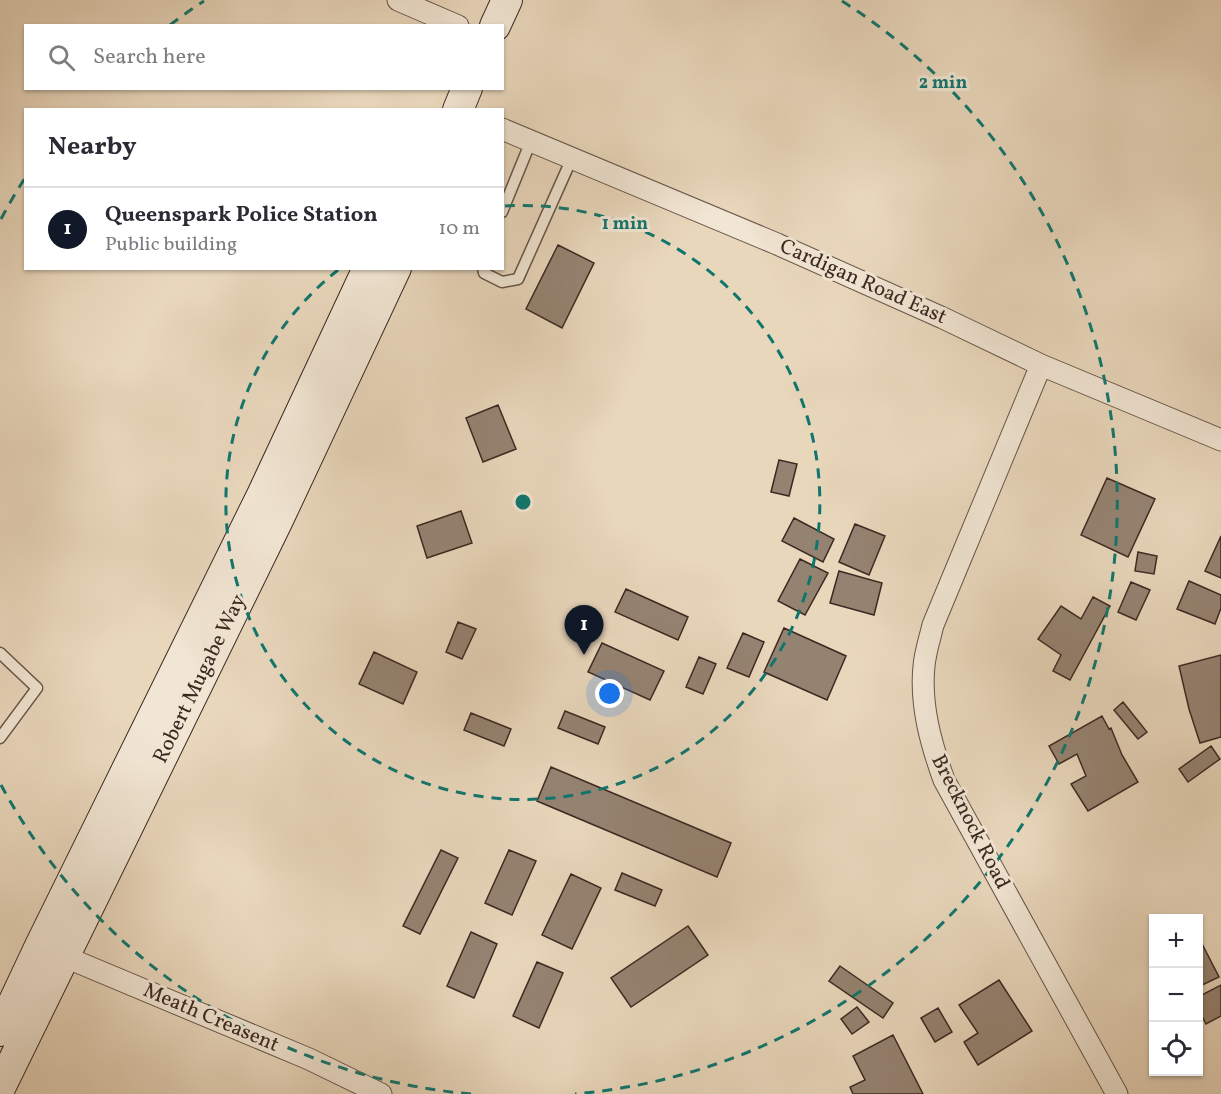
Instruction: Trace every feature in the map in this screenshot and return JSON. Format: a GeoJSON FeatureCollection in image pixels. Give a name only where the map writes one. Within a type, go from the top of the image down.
{"type":"FeatureCollection","features":[{"type":"Feature","properties":{"kind":"main road"},"geometry":{"type":"LineString","coordinates":[[496,24],[507,0]]}},
{"type":"Feature","properties":{"kind":"main road"},"geometry":{"type":"LineString","coordinates":[[459,108],[466,90]]}},
{"type":"Feature","properties":{"kind":"main road","name":"Robert Mugabe Way"},"geometry":{"type":"LineString","coordinates":[[0,1088],[52,951],[367,270]]}},
{"type":"Feature","properties":{"kind":"main road","name":"Robert Mugabe Way"},"geometry":{"type":"LineString","coordinates":[[0,1031],[52,951],[273,531],[395,270]]}},
{"type":"Feature","properties":{"kind":"street"},"geometry":{"type":"LineString","coordinates":[[398,0],[453,24]]}},
{"type":"Feature","properties":{"kind":"street","name":"Cardigan Road East"},"geometry":{"type":"LineString","coordinates":[[504,130],[777,244],[1041,364],[1221,440]]}},
{"type":"Feature","properties":{"kind":"street","name":"Brecknock Road"},"geometry":{"type":"LineString","coordinates":[[1041,364],[933,625],[924,666],[924,705],[932,745],[944,780],[1117,1094]]}},
{"type":"Feature","properties":{"kind":"street","name":"Meath Creasent"},"geometry":{"type":"LineString","coordinates":[[52,951],[309,1059],[381,1094]]}},
{"type":"Feature","properties":{"kind":"lane"},"geometry":{"type":"LineString","coordinates":[[504,207],[531,141]]}},
{"type":"Feature","properties":{"kind":"lane"},"geometry":{"type":"LineString","coordinates":[[483,270],[484,273],[502,282],[518,279],[572,158]]}},
{"type":"Feature","properties":{"kind":"lane"},"geometry":{"type":"LineString","coordinates":[[0,653],[37,688],[0,738]]}},
{"type":"Feature","properties":{"kind":"building"},"geometry":{"type":"Polygon","coordinates":[[[558,245],[594,263],[562,328],[526,309],[558,245]]]}},
{"type":"Feature","properties":{"kind":"building"},"geometry":{"type":"Polygon","coordinates":[[[498,405],[516,449],[483,462],[466,418],[498,405]]]}},
{"type":"Feature","properties":{"kind":"building"},"geometry":{"type":"Polygon","coordinates":[[[779,460],[797,464],[789,496],[771,492],[779,460]]]}},
{"type":"Feature","properties":{"kind":"building"},"geometry":{"type":"Polygon","coordinates":[[[1107,478],[1155,499],[1128,557],[1081,535],[1107,478]]]}},
{"type":"Feature","properties":{"kind":"building"},"geometry":{"type":"Polygon","coordinates":[[[461,511],[472,543],[427,558],[417,526],[461,511]]]}},
{"type":"Feature","properties":{"kind":"building"},"geometry":{"type":"Polygon","coordinates":[[[794,518],[834,539],[823,562],[782,541],[794,518]]]}},
{"type":"Feature","properties":{"kind":"building"},"geometry":{"type":"Polygon","coordinates":[[[855,524],[885,536],[869,575],[839,562],[855,524]]]}},
{"type":"Feature","properties":{"kind":"building"},"geometry":{"type":"Polygon","coordinates":[[[1221,536],[1221,578],[1205,571],[1221,536]]]}},
{"type":"Feature","properties":{"kind":"building"},"geometry":{"type":"Polygon","coordinates":[[[1138,552],[1157,556],[1154,574],[1135,571],[1138,552]]]}},
{"type":"Feature","properties":{"kind":"building"},"geometry":{"type":"Polygon","coordinates":[[[800,559],[828,573],[805,615],[778,601],[800,559]]]}},
{"type":"Feature","properties":{"kind":"building"},"geometry":{"type":"Polygon","coordinates":[[[839,571],[882,583],[874,615],[830,603],[839,571]]]}},
{"type":"Feature","properties":{"kind":"building"},"geometry":{"type":"Polygon","coordinates":[[[1189,581],[1221,595],[1221,608],[1215,624],[1177,609],[1189,581]]]}},
{"type":"Feature","properties":{"kind":"building"},"geometry":{"type":"Polygon","coordinates":[[[1131,582],[1150,590],[1136,620],[1118,612],[1131,582]]]}},
{"type":"Feature","properties":{"kind":"building"},"geometry":{"type":"Polygon","coordinates":[[[626,589],[688,617],[678,640],[615,612],[626,589]]]}},
{"type":"Feature","properties":{"kind":"building"},"geometry":{"type":"Polygon","coordinates":[[[1093,597],[1110,606],[1070,680],[1053,671],[1061,655],[1038,639],[1061,606],[1081,619],[1093,597]]]}},
{"type":"Feature","properties":{"kind":"building"},"geometry":{"type":"Polygon","coordinates":[[[458,622],[476,629],[462,659],[446,652],[458,622]]]}},
{"type":"Feature","properties":{"kind":"building"},"geometry":{"type":"Polygon","coordinates":[[[784,628],[846,656],[827,700],[764,672],[784,628]]]}},
{"type":"Feature","properties":{"kind":"building"},"geometry":{"type":"Polygon","coordinates":[[[743,633],[764,642],[749,677],[727,668],[743,633]]]}},
{"type":"Feature","properties":{"kind":"building"},"geometry":{"type":"Polygon","coordinates":[[[602,643],[664,671],[650,700],[588,672],[602,643]]]}},
{"type":"Feature","properties":{"kind":"building"},"geometry":{"type":"Polygon","coordinates":[[[374,652],[417,672],[403,704],[359,684],[374,652]]]}},
{"type":"Feature","properties":{"kind":"building"},"geometry":{"type":"Polygon","coordinates":[[[1221,655],[1221,737],[1200,743],[1179,666],[1221,655]]]}},
{"type":"Feature","properties":{"kind":"building"},"geometry":{"type":"Polygon","coordinates":[[[699,657],[716,664],[703,694],[686,687],[699,657]]]}},
{"type":"Feature","properties":{"kind":"building"},"geometry":{"type":"Polygon","coordinates":[[[1123,702],[1147,732],[1138,739],[1114,710],[1123,702]]]}},
{"type":"Feature","properties":{"kind":"building"},"geometry":{"type":"Polygon","coordinates":[[[565,711],[605,727],[598,744],[558,728],[565,711]]]}},
{"type":"Feature","properties":{"kind":"building"},"geometry":{"type":"Polygon","coordinates":[[[471,713],[511,729],[504,746],[464,730],[471,713]]]}},
{"type":"Feature","properties":{"kind":"building"},"geometry":{"type":"Polygon","coordinates":[[[1102,716],[1109,729],[1111,728],[1122,755],[1138,782],[1088,811],[1071,784],[1086,776],[1077,754],[1059,764],[1049,746],[1102,716]]]}},
{"type":"Feature","properties":{"kind":"building"},"geometry":{"type":"Polygon","coordinates":[[[1211,746],[1220,759],[1188,782],[1179,769],[1211,746]]]}},
{"type":"Feature","properties":{"kind":"building"},"geometry":{"type":"Polygon","coordinates":[[[551,767],[731,843],[717,877],[537,801],[551,767]]]}},
{"type":"Feature","properties":{"kind":"building"},"geometry":{"type":"Polygon","coordinates":[[[441,850],[458,858],[420,934],[403,926],[441,850]]]}},
{"type":"Feature","properties":{"kind":"building"},"geometry":{"type":"Polygon","coordinates":[[[509,850],[536,861],[512,915],[485,903],[509,850]]]}},
{"type":"Feature","properties":{"kind":"building"},"geometry":{"type":"Polygon","coordinates":[[[622,873],[662,890],[655,906],[615,890],[622,873]]]}},
{"type":"Feature","properties":{"kind":"building"},"geometry":{"type":"Polygon","coordinates":[[[571,874],[601,888],[572,949],[542,935],[571,874]]]}},
{"type":"Feature","properties":{"kind":"building"},"geometry":{"type":"Polygon","coordinates":[[[688,926],[708,955],[631,1007],[611,978],[688,926]]]}},
{"type":"Feature","properties":{"kind":"building"},"geometry":{"type":"Polygon","coordinates":[[[471,932],[497,944],[474,998],[447,986],[471,932]]]}},
{"type":"Feature","properties":{"kind":"building"},"geometry":{"type":"Polygon","coordinates":[[[1203,946],[1219,977],[1203,985],[1203,946]]]}},
{"type":"Feature","properties":{"kind":"building"},"geometry":{"type":"Polygon","coordinates":[[[537,962],[563,973],[539,1028],[513,1016],[537,962]]]}},
{"type":"Feature","properties":{"kind":"building"},"geometry":{"type":"Polygon","coordinates":[[[840,966],[893,1003],[883,1018],[829,981],[840,966]]]}},
{"type":"Feature","properties":{"kind":"building"},"geometry":{"type":"Polygon","coordinates":[[[999,980],[1032,1031],[978,1065],[964,1042],[978,1033],[959,1005],[999,980]]]}},
{"type":"Feature","properties":{"kind":"building"},"geometry":{"type":"Polygon","coordinates":[[[1221,985],[1221,1016],[1206,1024],[1203,1018],[1203,994],[1221,985]]]}},
{"type":"Feature","properties":{"kind":"building"},"geometry":{"type":"Polygon","coordinates":[[[857,1007],[869,1022],[852,1034],[841,1019],[857,1007]]]}},
{"type":"Feature","properties":{"kind":"building"},"geometry":{"type":"Polygon","coordinates":[[[938,1008],[952,1032],[935,1042],[921,1018],[938,1008]]]}},
{"type":"Feature","properties":{"kind":"building"},"geometry":{"type":"Polygon","coordinates":[[[893,1035],[923,1094],[853,1094],[850,1087],[865,1080],[853,1056],[893,1035]]]}},
{"type":"Feature","properties":{"kind":"place","name":"Queenspark Police Station"},"geometry":{"type":"Point","coordinates":[584,655]}}]}
